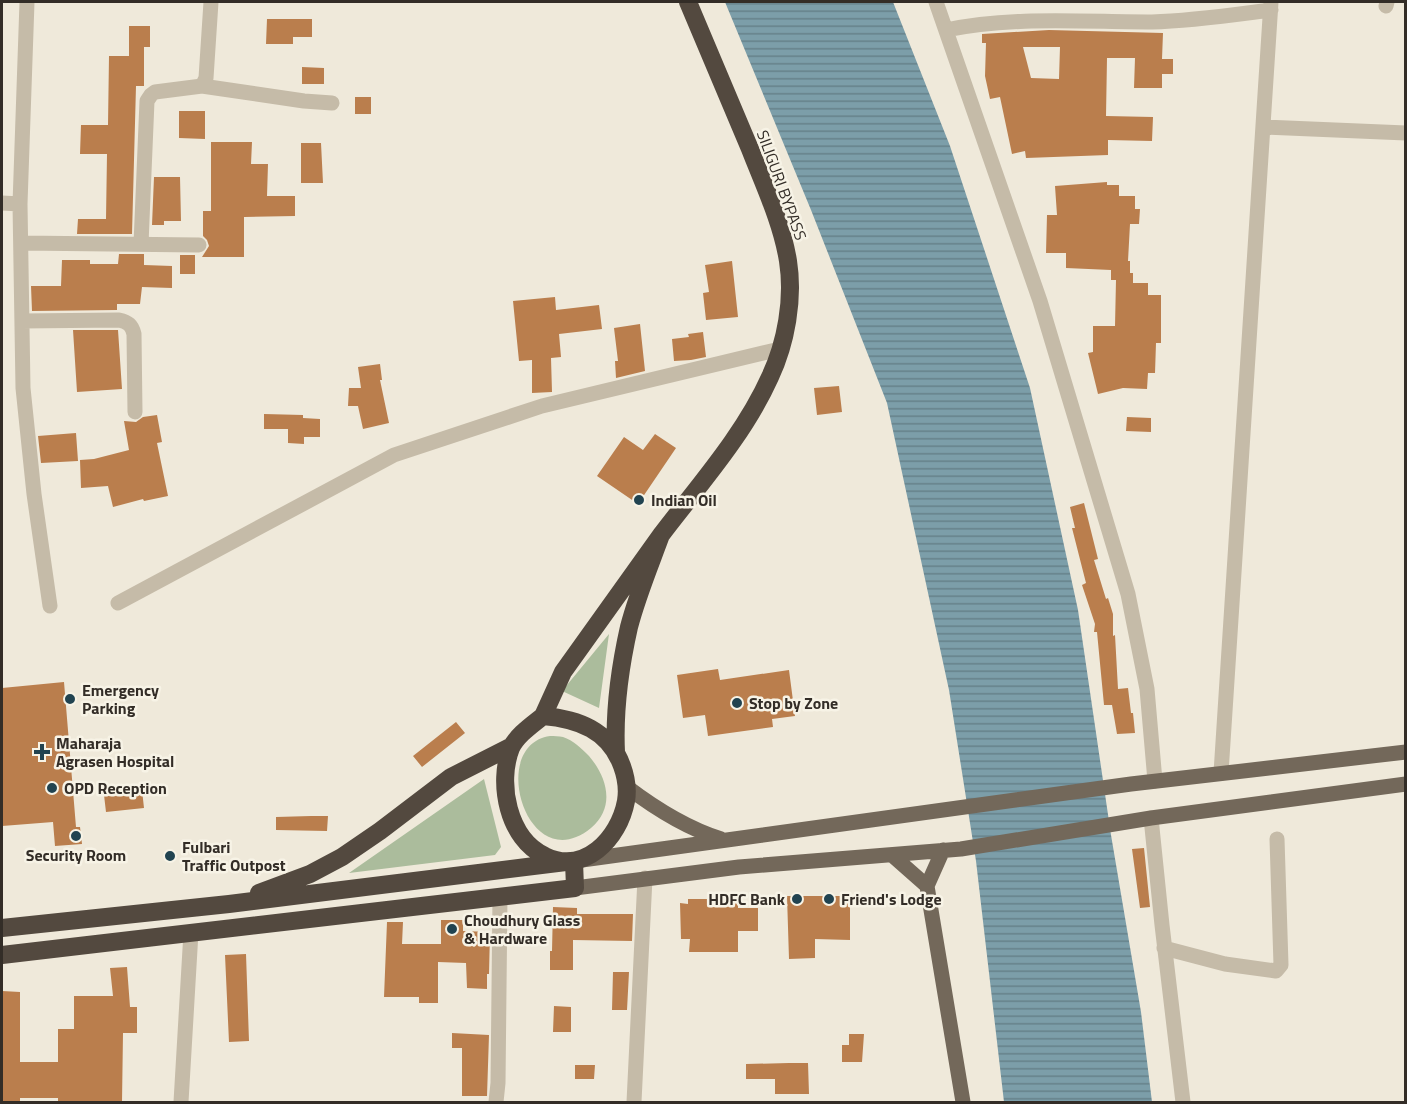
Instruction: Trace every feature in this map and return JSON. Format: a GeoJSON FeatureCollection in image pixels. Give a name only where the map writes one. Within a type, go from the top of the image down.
{"type":"FeatureCollection","features":[{"type":"Feature","properties":{"kind":"highway","name":"SILIGURI BYPASS"},"geometry":{"type":"LineString","coordinates":[[543,716],[563,672],[661,535],[723,454],[750,413],[770,377],[780,349],[789,303],[788,262],[767,190],[688,2]]}},
{"type":"Feature","properties":{"kind":"highway"},"geometry":{"type":"LineString","coordinates":[[2,928],[229,904],[574,861],[590,856],[600,850],[609,839],[622,814],[627,787],[616,752],[615,732],[619,681],[629,626],[661,535]]}},
{"type":"Feature","properties":{"kind":"highway"},"geometry":{"type":"LineString","coordinates":[[574,861],[543,856],[519,832],[510,814],[506,793],[506,770],[512,747],[527,728],[543,716],[560,717],[598,731],[616,752]]}},
{"type":"Feature","properties":{"kind":"highway"},"geometry":{"type":"LineString","coordinates":[[229,904],[310,874],[342,857],[451,777],[512,747]]}},
{"type":"Feature","properties":{"kind":"highway"},"geometry":{"type":"LineString","coordinates":[[2,955],[575,888],[574,861]]}},
{"type":"Feature","properties":{"kind":"main road"},"geometry":{"type":"LineString","coordinates":[[574,861],[1131,784],[1406,752]]}},
{"type":"Feature","properties":{"kind":"main road"},"geometry":{"type":"LineString","coordinates":[[575,888],[804,861],[961,849],[1151,818],[1406,784]]}},
{"type":"Feature","properties":{"kind":"main road"},"geometry":{"type":"LineString","coordinates":[[627,787],[663,813],[698,832],[726,841]]}},
{"type":"Feature","properties":{"kind":"main road"},"geometry":{"type":"LineString","coordinates":[[943,850],[927,886],[963,1102]]}},
{"type":"Feature","properties":{"kind":"main road"},"geometry":{"type":"LineString","coordinates":[[893,855],[927,886]]}},
{"type":"Feature","properties":{"kind":"street"},"geometry":{"type":"LineString","coordinates":[[27,2],[20,204],[22,321],[26,425],[50,606]]}},
{"type":"Feature","properties":{"kind":"street"},"geometry":{"type":"LineString","coordinates":[[202,86],[206,78],[211,2]]}},
{"type":"Feature","properties":{"kind":"street"},"geometry":{"type":"LineString","coordinates":[[936,2],[1040,301],[1128,594],[1147,689],[1155,781]]}},
{"type":"Feature","properties":{"kind":"street"},"geometry":{"type":"LineString","coordinates":[[946,30],[981,22],[1085,20],[1154,22],[1224,16],[1271,6],[1221,773]]}},
{"type":"Feature","properties":{"kind":"street"},"geometry":{"type":"LineString","coordinates":[[141,244],[147,101],[151,95],[156,92],[202,86],[332,103]]}},
{"type":"Feature","properties":{"kind":"street"},"geometry":{"type":"LineString","coordinates":[[1263,128],[1406,133]]}},
{"type":"Feature","properties":{"kind":"street"},"geometry":{"type":"LineString","coordinates":[[2,203],[20,204]]}},
{"type":"Feature","properties":{"kind":"street"},"geometry":{"type":"LineString","coordinates":[[21,243],[199,245]]}},
{"type":"Feature","properties":{"kind":"street"},"geometry":{"type":"LineString","coordinates":[[22,321],[119,320],[127,322],[133,328],[134,334],[135,412]]}},
{"type":"Feature","properties":{"kind":"street"},"geometry":{"type":"LineString","coordinates":[[118,603],[394,455],[542,406],[780,349]]}},
{"type":"Feature","properties":{"kind":"street"},"geometry":{"type":"LineString","coordinates":[[1151,818],[1183,1102]]}},
{"type":"Feature","properties":{"kind":"street"},"geometry":{"type":"LineString","coordinates":[[1164,948],[1225,964],[1276,971],[1281,965],[1277,839]]}},
{"type":"Feature","properties":{"kind":"street"},"geometry":{"type":"LineString","coordinates":[[634,1102],[645,878]]}},
{"type":"Feature","properties":{"kind":"street"},"geometry":{"type":"LineString","coordinates":[[496,1102],[501,896]]}},
{"type":"Feature","properties":{"kind":"street"},"geometry":{"type":"LineString","coordinates":[[181,1102],[191,932]]}},
{"type":"Feature","properties":{"kind":"green space"},"geometry":{"type":"Polygon","coordinates":[[[609,634],[599,708],[562,691],[609,634]]]}},
{"type":"Feature","properties":{"kind":"green space"},"geometry":{"type":"Polygon","coordinates":[[[550,736],[567,738],[589,756],[600,773],[606,792],[604,811],[599,820],[591,828],[568,839],[549,837],[533,824],[523,805],[518,783],[521,761],[531,745],[550,736]]]}},
{"type":"Feature","properties":{"kind":"green space"},"geometry":{"type":"Polygon","coordinates":[[[484,779],[501,847],[495,855],[349,873],[484,779]]]}},
{"type":"Feature","properties":{"kind":"water"},"geometry":{"type":"Polygon","coordinates":[[[725,2],[893,2],[950,146],[1030,388],[1078,610],[1111,835],[1141,1012],[1152,1102],[1004,1102],[976,861],[949,690],[887,403],[811,210],[725,2]]]}},
{"type":"Feature","properties":{"kind":"building"},"geometry":{"type":"Polygon","coordinates":[[[267,19],[312,19],[312,37],[293,37],[293,44],[266,44],[267,19]]]}},
{"type":"Feature","properties":{"kind":"building"},"geometry":{"type":"Polygon","coordinates":[[[129,26],[150,26],[150,47],[144,47],[144,86],[136,86],[132,234],[77,234],[78,219],[106,219],[107,154],[80,154],[81,125],[108,125],[109,56],[129,56],[129,26]]]}},
{"type":"Feature","properties":{"kind":"building"},"geometry":{"type":"Polygon","coordinates":[[[1049,30],[1163,33],[1162,59],[1173,59],[1173,74],[1162,74],[1162,88],[1134,88],[1135,58],[1107,58],[1106,116],[1153,117],[1152,141],[1108,140],[1108,155],[1026,158],[1025,151],[1012,154],[1000,97],[990,99],[985,76],[986,43],[982,43],[982,34],[1049,30]],[[1023,47],[1031,78],[1059,79],[1060,47],[1023,47]]]}},
{"type":"Feature","properties":{"kind":"building"},"geometry":{"type":"Polygon","coordinates":[[[302,67],[324,68],[324,84],[302,84],[302,67]]]}},
{"type":"Feature","properties":{"kind":"building"},"geometry":{"type":"Polygon","coordinates":[[[355,97],[371,97],[371,114],[355,114],[355,97]]]}},
{"type":"Feature","properties":{"kind":"building"},"geometry":{"type":"Polygon","coordinates":[[[179,111],[205,111],[205,139],[179,138],[179,111]]]}},
{"type":"Feature","properties":{"kind":"building"},"geometry":{"type":"Polygon","coordinates":[[[211,142],[252,142],[251,164],[268,164],[267,196],[295,196],[295,216],[244,217],[244,257],[202,257],[209,246],[203,236],[203,211],[211,211],[211,142]]]}},
{"type":"Feature","properties":{"kind":"building"},"geometry":{"type":"Polygon","coordinates":[[[301,143],[321,143],[323,183],[301,183],[301,143]]]}},
{"type":"Feature","properties":{"kind":"building"},"geometry":{"type":"Polygon","coordinates":[[[154,177],[180,177],[181,221],[164,221],[164,225],[152,225],[154,177]]]}},
{"type":"Feature","properties":{"kind":"building"},"geometry":{"type":"Polygon","coordinates":[[[1107,182],[1107,185],[1119,185],[1119,196],[1135,196],[1135,209],[1140,209],[1139,224],[1130,224],[1128,261],[1130,261],[1130,273],[1133,273],[1133,283],[1148,283],[1148,295],[1161,295],[1161,343],[1156,343],[1155,373],[1148,373],[1147,389],[1123,388],[1098,394],[1088,353],[1093,352],[1093,326],[1115,326],[1116,280],[1111,280],[1111,270],[1066,268],[1066,253],[1046,253],[1047,215],[1057,215],[1055,186],[1107,182]]]}},
{"type":"Feature","properties":{"kind":"building"},"geometry":{"type":"Polygon","coordinates":[[[119,254],[144,254],[144,265],[172,266],[172,288],[142,287],[140,304],[117,304],[117,310],[32,311],[31,286],[61,286],[62,260],[90,260],[90,264],[118,264],[119,254]]]}},
{"type":"Feature","properties":{"kind":"building"},"geometry":{"type":"Polygon","coordinates":[[[180,255],[195,255],[195,274],[180,274],[180,255]]]}},
{"type":"Feature","properties":{"kind":"building"},"geometry":{"type":"Polygon","coordinates":[[[732,261],[738,317],[706,320],[703,293],[709,292],[705,265],[732,261]]]}},
{"type":"Feature","properties":{"kind":"building"},"geometry":{"type":"Polygon","coordinates":[[[555,297],[556,310],[599,305],[602,329],[559,334],[561,357],[551,358],[552,392],[532,393],[532,360],[519,361],[513,301],[555,297]]]}},
{"type":"Feature","properties":{"kind":"building"},"geometry":{"type":"Polygon","coordinates":[[[640,324],[645,371],[616,378],[615,361],[618,361],[614,328],[640,324]]]}},
{"type":"Feature","properties":{"kind":"building"},"geometry":{"type":"Polygon","coordinates":[[[73,330],[118,330],[122,389],[77,392],[73,330]]]}},
{"type":"Feature","properties":{"kind":"building"},"geometry":{"type":"Polygon","coordinates":[[[703,332],[706,357],[674,361],[672,339],[703,332]]]}},
{"type":"Feature","properties":{"kind":"building"},"geometry":{"type":"Polygon","coordinates":[[[380,364],[382,380],[380,380],[389,423],[363,429],[358,406],[348,406],[349,388],[361,388],[358,367],[380,364]]]}},
{"type":"Feature","properties":{"kind":"building"},"geometry":{"type":"Polygon","coordinates":[[[839,386],[842,412],[817,415],[814,388],[839,386]]]}},
{"type":"Feature","properties":{"kind":"building"},"geometry":{"type":"Polygon","coordinates":[[[264,414],[303,415],[303,418],[320,419],[320,437],[304,437],[304,444],[288,443],[288,429],[264,429],[264,414]]]}},
{"type":"Feature","properties":{"kind":"building"},"geometry":{"type":"Polygon","coordinates":[[[157,415],[162,442],[157,443],[168,496],[144,501],[143,499],[113,507],[108,486],[81,488],[80,460],[94,459],[129,450],[124,421],[136,422],[143,417],[157,415]]]}},
{"type":"Feature","properties":{"kind":"building"},"geometry":{"type":"Polygon","coordinates":[[[1127,417],[1151,418],[1151,432],[1126,431],[1127,417]]]}},
{"type":"Feature","properties":{"kind":"building"},"geometry":{"type":"Polygon","coordinates":[[[76,433],[78,461],[41,463],[38,436],[76,433]]]}},
{"type":"Feature","properties":{"kind":"building"},"geometry":{"type":"Polygon","coordinates":[[[655,434],[676,448],[638,504],[597,476],[624,437],[643,450],[655,434]]]}},
{"type":"Feature","properties":{"kind":"building"},"geometry":{"type":"Polygon","coordinates":[[[1084,503],[1098,559],[1094,560],[1113,614],[1118,689],[1128,688],[1135,733],[1117,734],[1112,705],[1104,705],[1097,632],[1094,632],[1095,624],[1082,585],[1086,583],[1072,528],[1075,528],[1070,507],[1084,503]]]}},
{"type":"Feature","properties":{"kind":"building","name":"Stop by Zone"},"geometry":{"type":"Polygon","coordinates":[[[718,669],[720,680],[789,670],[795,716],[772,719],[773,727],[708,736],[705,715],[683,718],[677,675],[718,669]]]}},
{"type":"Feature","properties":{"kind":"building"},"geometry":{"type":"Polygon","coordinates":[[[64,682],[76,827],[80,827],[82,844],[55,846],[53,822],[2,826],[2,688],[64,682]]]}},
{"type":"Feature","properties":{"kind":"building"},"geometry":{"type":"Polygon","coordinates":[[[456,722],[465,733],[422,767],[413,756],[456,722]]]}},
{"type":"Feature","properties":{"kind":"building"},"geometry":{"type":"Polygon","coordinates":[[[142,790],[144,808],[106,812],[104,795],[142,790]]]}},
{"type":"Feature","properties":{"kind":"building"},"geometry":{"type":"Polygon","coordinates":[[[328,816],[327,831],[276,830],[276,817],[328,816]]]}},
{"type":"Feature","properties":{"kind":"building"},"geometry":{"type":"Polygon","coordinates":[[[1144,848],[1150,907],[1140,908],[1132,849],[1144,848]]]}},
{"type":"Feature","properties":{"kind":"building"},"geometry":{"type":"Polygon","coordinates":[[[787,896],[850,896],[850,940],[815,939],[815,958],[789,959],[787,896]]]}},
{"type":"Feature","properties":{"kind":"building"},"geometry":{"type":"Polygon","coordinates":[[[688,899],[738,899],[738,908],[758,908],[758,931],[738,931],[738,952],[689,952],[690,939],[681,939],[680,903],[688,904],[688,899]]]}},
{"type":"Feature","properties":{"kind":"building"},"geometry":{"type":"Polygon","coordinates":[[[553,907],[577,908],[577,914],[633,914],[632,941],[573,940],[573,970],[550,970],[553,907]]]}},
{"type":"Feature","properties":{"kind":"building"},"geometry":{"type":"Polygon","coordinates":[[[441,920],[463,920],[463,931],[490,932],[487,989],[467,988],[466,963],[438,962],[438,1003],[419,1003],[419,997],[384,997],[387,922],[403,922],[402,944],[441,944],[441,920]]]}},
{"type":"Feature","properties":{"kind":"building"},"geometry":{"type":"Polygon","coordinates":[[[246,954],[249,1041],[229,1042],[225,955],[246,954]]]}},
{"type":"Feature","properties":{"kind":"building"},"geometry":{"type":"Polygon","coordinates":[[[127,967],[130,1007],[137,1007],[137,1033],[123,1033],[122,1102],[58,1102],[58,1098],[20,1098],[20,1102],[2,1102],[2,991],[20,992],[20,1062],[58,1062],[58,1029],[74,1029],[74,996],[113,996],[110,968],[127,967]]]}},
{"type":"Feature","properties":{"kind":"building"},"geometry":{"type":"Polygon","coordinates":[[[613,972],[629,972],[627,1010],[612,1010],[613,972]]]}},
{"type":"Feature","properties":{"kind":"building"},"geometry":{"type":"Polygon","coordinates":[[[554,1006],[571,1007],[571,1032],[553,1032],[554,1006]]]}},
{"type":"Feature","properties":{"kind":"building"},"geometry":{"type":"Polygon","coordinates":[[[452,1033],[489,1035],[487,1096],[462,1096],[462,1048],[452,1048],[452,1033]]]}},
{"type":"Feature","properties":{"kind":"building"},"geometry":{"type":"Polygon","coordinates":[[[849,1034],[864,1034],[862,1062],[842,1062],[842,1045],[849,1045],[849,1034]]]}},
{"type":"Feature","properties":{"kind":"building"},"geometry":{"type":"Polygon","coordinates":[[[808,1063],[809,1094],[775,1094],[775,1079],[746,1079],[746,1064],[808,1063]]]}},
{"type":"Feature","properties":{"kind":"building"},"geometry":{"type":"Polygon","coordinates":[[[575,1065],[595,1065],[594,1079],[575,1079],[575,1065]]]}},
{"type":"Feature","properties":{"kind":"place","name":"Indian Oil"},"geometry":{"type":"Point","coordinates":[639,500]}},
{"type":"Feature","properties":{"kind":"place","name":"Emergency Parking"},"geometry":{"type":"Point","coordinates":[70,699]}},
{"type":"Feature","properties":{"kind":"place","name":"Stop by Zone"},"geometry":{"type":"Point","coordinates":[737,703]}},
{"type":"Feature","properties":{"kind":"place","name":"Maharaja Agrasen Hospital"},"geometry":{"type":"Point","coordinates":[42,752]}},
{"type":"Feature","properties":{"kind":"place","name":"OPD Reception"},"geometry":{"type":"Point","coordinates":[52,788]}},
{"type":"Feature","properties":{"kind":"place","name":"Security Room"},"geometry":{"type":"Point","coordinates":[76,836]}},
{"type":"Feature","properties":{"kind":"place","name":"Fulbari Traffic Outpost"},"geometry":{"type":"Point","coordinates":[170,856]}},
{"type":"Feature","properties":{"kind":"place","name":"HDFC Bank"},"geometry":{"type":"Point","coordinates":[797,899]}},
{"type":"Feature","properties":{"kind":"place","name":"Friend's Lodge"},"geometry":{"type":"Point","coordinates":[829,899]}},
{"type":"Feature","properties":{"kind":"place","name":"Choudhury Glass & Hardware"},"geometry":{"type":"Point","coordinates":[452,929]}}]}
